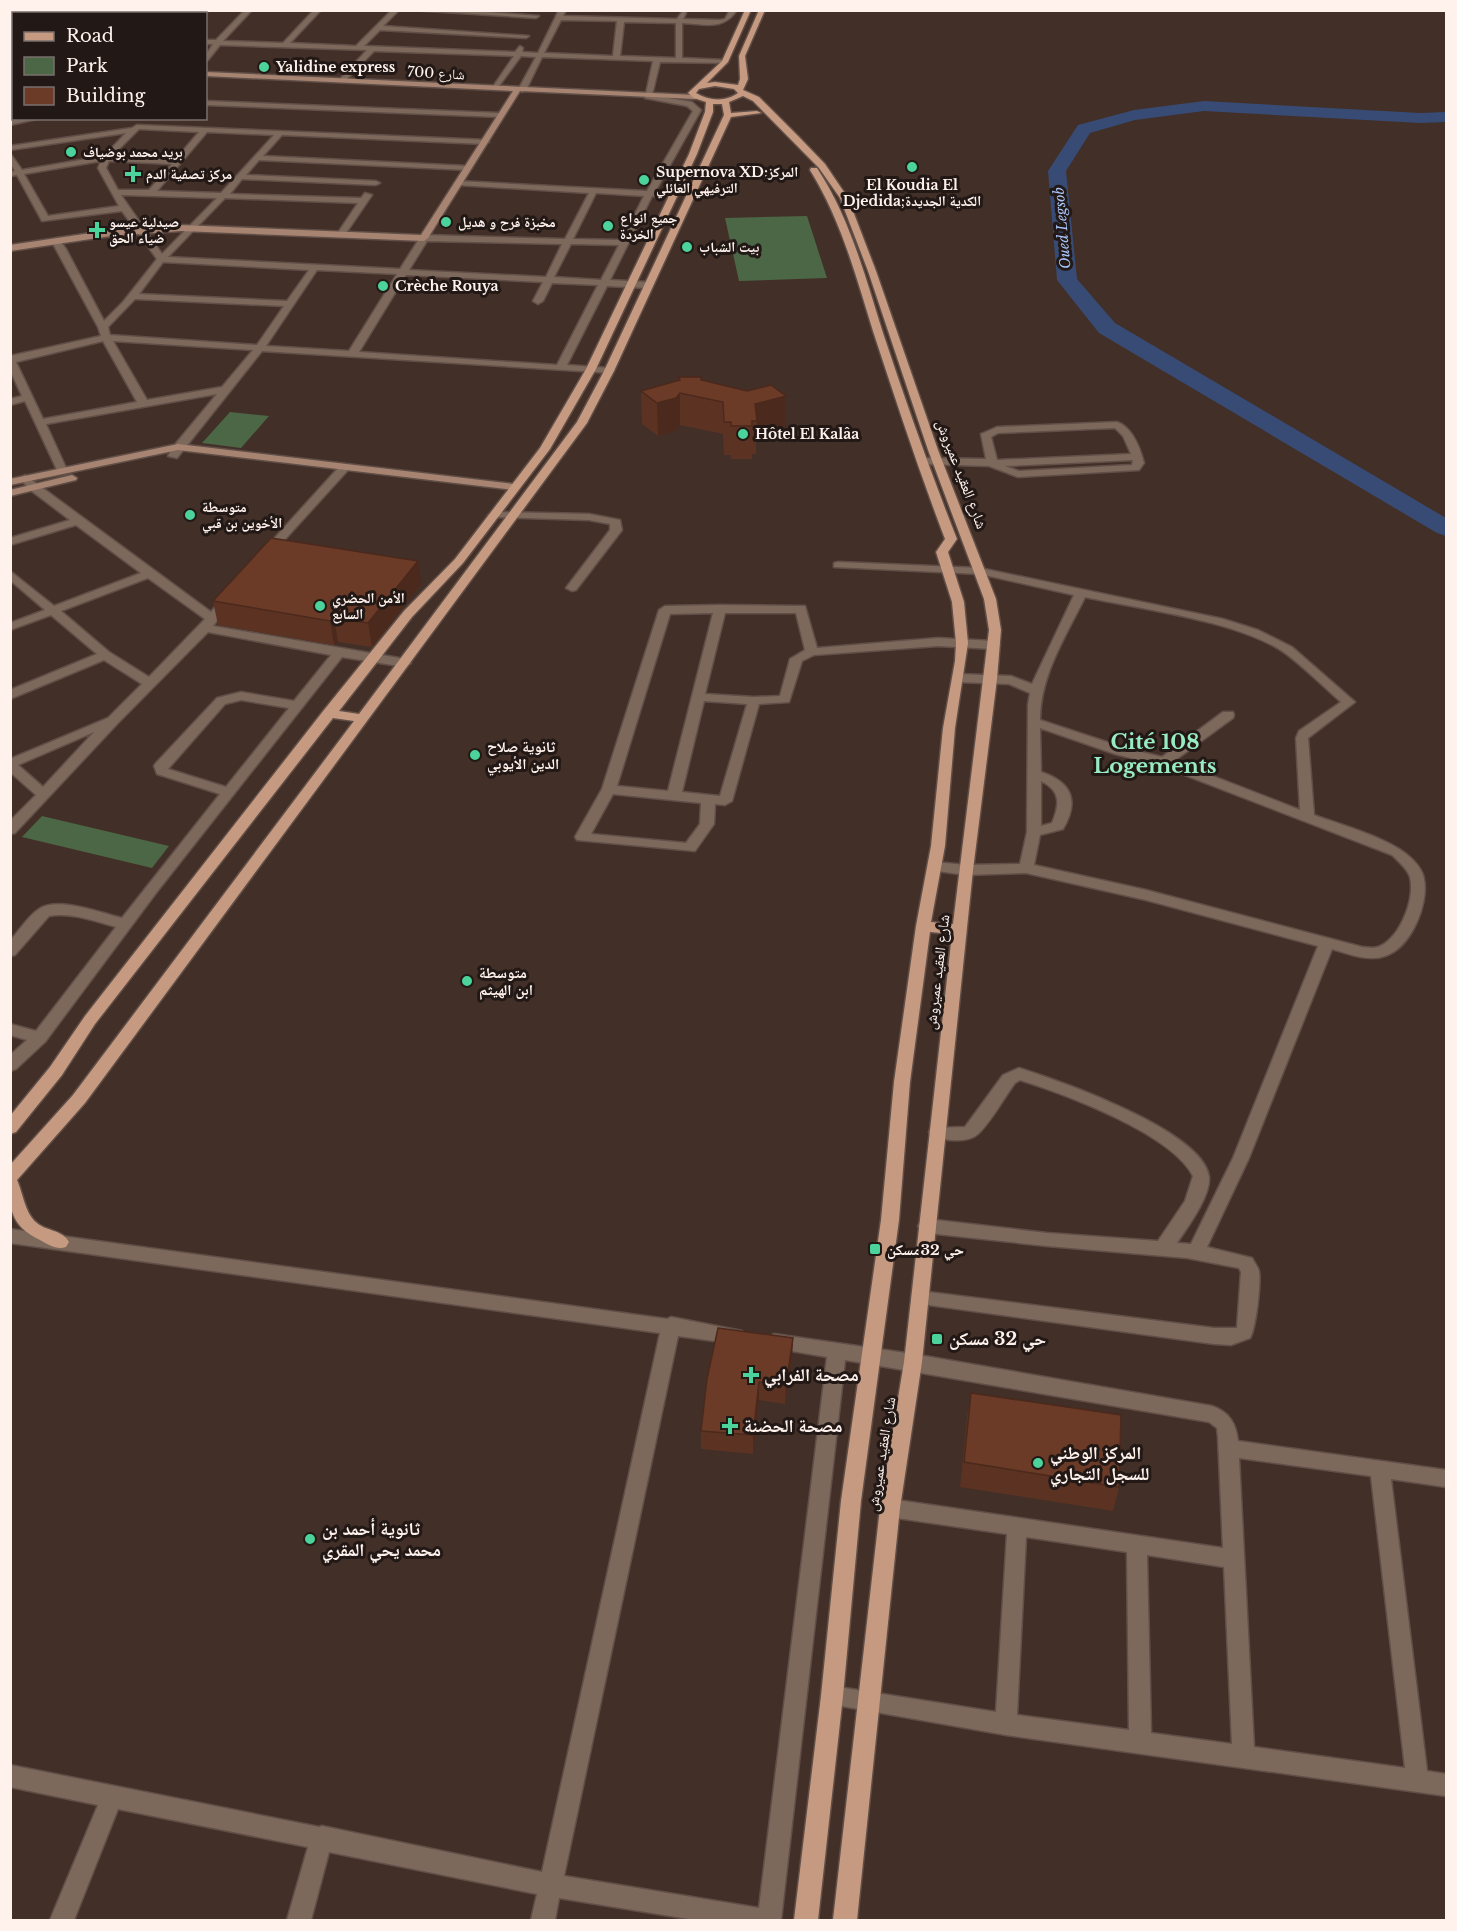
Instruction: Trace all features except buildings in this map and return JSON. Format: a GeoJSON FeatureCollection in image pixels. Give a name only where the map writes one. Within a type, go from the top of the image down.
{"type":"FeatureCollection","features":[{"type":"Feature","properties":{"kind":"main road"},"geometry":{"type":"LineString","coordinates":[[695,97],[692,93],[725,62],[748,10]]}},
{"type":"Feature","properties":{"kind":"main road"},"geometry":{"type":"LineString","coordinates":[[728,115],[739,112],[743,96],[742,56],[762,10]]}},
{"type":"Feature","properties":{"kind":"main road","name":"شارع 700"},"geometry":{"type":"LineString","coordinates":[[207,74],[649,94]]}},
{"type":"Feature","properties":{"kind":"main road"},"geometry":{"type":"LineString","coordinates":[[649,94],[723,85],[743,96]]}},
{"type":"Feature","properties":{"kind":"main road"},"geometry":{"type":"LineString","coordinates":[[10,248],[142,229],[194,228],[424,238],[500,115],[520,89]]}},
{"type":"Feature","properties":{"kind":"main road"},"geometry":{"type":"LineString","coordinates":[[649,94],[695,97],[711,101],[743,96]]}},
{"type":"Feature","properties":{"kind":"main road"},"geometry":{"type":"LineString","coordinates":[[10,1177],[85,1090],[261,857],[360,718],[405,663],[582,423],[609,371],[728,115],[743,96]]}},
{"type":"Feature","properties":{"kind":"main road","name":"شارع العقيد عميروش"},"geometry":{"type":"LineString","coordinates":[[743,96],[810,165],[828,192],[890,345],[929,460],[951,539],[942,552],[958,602],[962,643],[949,728],[935,867],[922,926],[902,1082],[891,1220],[851,1501],[832,1696],[806,1920]]}},
{"type":"Feature","properties":{"kind":"main road"},"geometry":{"type":"LineString","coordinates":[[10,1128],[56,1071],[90,1020],[329,713],[408,614],[459,561],[545,448],[591,369],[673,195],[707,118],[711,101]]}},
{"type":"Feature","properties":{"kind":"main road"},"geometry":{"type":"LineString","coordinates":[[10,493],[29,482],[62,470],[176,452],[511,492]]}},
{"type":"Feature","properties":{"kind":"main road"},"geometry":{"type":"LineString","coordinates":[[10,482],[29,482],[176,452]]}},
{"type":"Feature","properties":{"kind":"main road","name":"شارع العقيد عميروش"},"geometry":{"type":"LineString","coordinates":[[845,1920],[867,1703],[890,1508],[913,1362],[966,870],[991,679],[995,630],[980,571],[929,460]]}},
{"type":"Feature","properties":{"kind":"main road"},"geometry":{"type":"LineString","coordinates":[[329,713],[360,718]]}},
{"type":"Feature","properties":{"kind":"main road"},"geometry":{"type":"LineString","coordinates":[[922,926],[960,930]]}},
{"type":"Feature","properties":{"kind":"main road"},"geometry":{"type":"LineString","coordinates":[[10,1183],[20,1210],[30,1228],[60,1242]]}},
{"type":"Feature","properties":{"kind":"street"},"geometry":{"type":"LineString","coordinates":[[207,58],[218,42],[249,10]]}},
{"type":"Feature","properties":{"kind":"street"},"geometry":{"type":"LineString","coordinates":[[285,45],[318,10]]}},
{"type":"Feature","properties":{"kind":"street"},"geometry":{"type":"LineString","coordinates":[[358,48],[396,10]]}},
{"type":"Feature","properties":{"kind":"street"},"geometry":{"type":"LineString","coordinates":[[415,10],[538,13],[518,55],[496,88]]}},
{"type":"Feature","properties":{"kind":"street"},"geometry":{"type":"LineString","coordinates":[[679,61],[679,21],[684,10]]}},
{"type":"Feature","properties":{"kind":"street"},"geometry":{"type":"LineString","coordinates":[[520,89],[541,56],[561,14],[621,19],[724,21],[734,10]]}},
{"type":"Feature","properties":{"kind":"street"},"geometry":{"type":"LineString","coordinates":[[616,58],[621,19]]}},
{"type":"Feature","properties":{"kind":"street"},"geometry":{"type":"LineString","coordinates":[[378,28],[526,36]]}},
{"type":"Feature","properties":{"kind":"street"},"geometry":{"type":"LineString","coordinates":[[207,42],[725,62]]}},
{"type":"Feature","properties":{"kind":"street"},"geometry":{"type":"LineString","coordinates":[[344,80],[372,49]]}},
{"type":"Feature","properties":{"kind":"street"},"geometry":{"type":"LineString","coordinates":[[561,367],[649,195],[696,110],[689,104],[649,94],[657,61]]}},
{"type":"Feature","properties":{"kind":"street"},"geometry":{"type":"LineString","coordinates":[[207,103],[500,115]]}},
{"type":"Feature","properties":{"kind":"street"},"geometry":{"type":"LineString","coordinates":[[372,120],[378,111]]}},
{"type":"Feature","properties":{"kind":"street"},"geometry":{"type":"LineString","coordinates":[[10,123],[27,120]]}},
{"type":"Feature","properties":{"kind":"street"},"geometry":{"type":"LineString","coordinates":[[143,120],[106,158],[102,168],[124,208],[142,229],[150,246],[161,259],[647,285]]}},
{"type":"Feature","properties":{"kind":"street"},"geometry":{"type":"LineString","coordinates":[[10,148],[133,128],[485,142]]}},
{"type":"Feature","properties":{"kind":"street"},"geometry":{"type":"LineString","coordinates":[[360,137],[366,128]]}},
{"type":"Feature","properties":{"kind":"street"},"geometry":{"type":"LineString","coordinates":[[151,193],[205,130]]}},
{"type":"Feature","properties":{"kind":"street"},"geometry":{"type":"LineString","coordinates":[[103,327],[154,271],[161,259],[194,228],[280,133]]}},
{"type":"Feature","properties":{"kind":"street"},"geometry":{"type":"LineString","coordinates":[[10,155],[47,220],[124,208]]}},
{"type":"Feature","properties":{"kind":"street"},"geometry":{"type":"LineString","coordinates":[[10,174],[106,158],[177,162]]}},
{"type":"Feature","properties":{"kind":"street"},"geometry":{"type":"LineString","coordinates":[[257,158],[468,168]]}},
{"type":"Feature","properties":{"kind":"street"},"geometry":{"type":"LineString","coordinates":[[341,234],[388,165]]}},
{"type":"Feature","properties":{"kind":"street"},"geometry":{"type":"LineString","coordinates":[[241,177],[376,183]]}},
{"type":"Feature","properties":{"kind":"street"},"geometry":{"type":"LineString","coordinates":[[458,183],[673,195]]}},
{"type":"Feature","properties":{"kind":"street"},"geometry":{"type":"LineString","coordinates":[[114,192],[363,201]]}},
{"type":"Feature","properties":{"kind":"street"},"geometry":{"type":"LineString","coordinates":[[538,301],[593,192]]}},
{"type":"Feature","properties":{"kind":"street"},"geometry":{"type":"LineString","coordinates":[[353,353],[424,238],[624,243]]}},
{"type":"Feature","properties":{"kind":"street"},"geometry":{"type":"LineString","coordinates":[[55,240],[62,249],[103,327],[106,338],[143,403]]}},
{"type":"Feature","properties":{"kind":"street"},"geometry":{"type":"LineString","coordinates":[[176,452],[260,348],[315,267]]}},
{"type":"Feature","properties":{"kind":"street"},"geometry":{"type":"LineString","coordinates":[[131,296],[289,304]]}},
{"type":"Feature","properties":{"kind":"street"},"geometry":{"type":"LineString","coordinates":[[62,470],[11,359],[106,338],[609,371]]}},
{"type":"Feature","properties":{"kind":"street"},"geometry":{"type":"LineString","coordinates":[[41,422],[228,389]]}},
{"type":"Feature","properties":{"kind":"street"},"geometry":{"type":"LineString","coordinates":[[10,402],[27,398]]}},
{"type":"Feature","properties":{"kind":"street"},"geometry":{"type":"LineString","coordinates":[[929,460],[992,463],[1006,471],[1036,474],[1131,470],[1138,466],[1137,457],[1122,428],[1117,425],[990,432],[986,437],[992,463]]}},
{"type":"Feature","properties":{"kind":"street"},"geometry":{"type":"LineString","coordinates":[[256,566],[339,472]]}},
{"type":"Feature","properties":{"kind":"street"},"geometry":{"type":"LineString","coordinates":[[29,482],[208,623],[339,653],[405,663]]}},
{"type":"Feature","properties":{"kind":"street"},"geometry":{"type":"LineString","coordinates":[[494,515],[589,517],[616,522],[616,530],[572,588]]}},
{"type":"Feature","properties":{"kind":"street"},"geometry":{"type":"LineString","coordinates":[[10,542],[78,521]]}},
{"type":"Feature","properties":{"kind":"street"},"geometry":{"type":"LineString","coordinates":[[838,565],[980,571],[1219,622],[1254,633],[1288,650],[1348,698],[1349,704],[1304,734],[1302,738],[1307,818]]}},
{"type":"Feature","properties":{"kind":"street"},"geometry":{"type":"LineString","coordinates":[[10,574],[54,609],[105,655],[149,683]]}},
{"type":"Feature","properties":{"kind":"street"},"geometry":{"type":"LineString","coordinates":[[10,627],[148,574]]}},
{"type":"Feature","properties":{"kind":"street"},"geometry":{"type":"LineString","coordinates":[[1026,868],[1034,832],[1033,774],[1036,691],[1042,669],[1066,626],[1081,591]]}},
{"type":"Feature","properties":{"kind":"street"},"geometry":{"type":"LineString","coordinates":[[10,830],[208,623],[233,592]]}},
{"type":"Feature","properties":{"kind":"street"},"geometry":{"type":"LineString","coordinates":[[674,796],[720,609]]}},
{"type":"Feature","properties":{"kind":"street"},"geometry":{"type":"LineString","coordinates":[[708,799],[707,824],[690,848],[582,837],[609,789],[665,610],[801,609],[812,652]]}},
{"type":"Feature","properties":{"kind":"street"},"geometry":{"type":"LineString","coordinates":[[698,697],[754,701],[785,699],[796,659],[812,652],[938,642],[994,645]]}},
{"type":"Feature","properties":{"kind":"street"},"geometry":{"type":"LineString","coordinates":[[10,1065],[39,1038],[125,924],[339,653]]}},
{"type":"Feature","properties":{"kind":"street"},"geometry":{"type":"LineString","coordinates":[[10,694],[105,655]]}},
{"type":"Feature","properties":{"kind":"street"},"geometry":{"type":"LineString","coordinates":[[1011,680],[1042,669]]}},
{"type":"Feature","properties":{"kind":"street"},"geometry":{"type":"LineString","coordinates":[[958,678],[1011,680],[1036,691]]}},
{"type":"Feature","properties":{"kind":"street"},"geometry":{"type":"LineString","coordinates":[[228,792],[167,773],[162,771],[161,766],[221,701],[242,696],[298,706]]}},
{"type":"Feature","properties":{"kind":"street"},"geometry":{"type":"LineString","coordinates":[[609,789],[725,801],[754,701]]}},
{"type":"Feature","properties":{"kind":"street"},"geometry":{"type":"LineString","coordinates":[[1164,762],[1228,715]]}},
{"type":"Feature","properties":{"kind":"street"},"geometry":{"type":"LineString","coordinates":[[44,795],[10,764],[113,720]]}},
{"type":"Feature","properties":{"kind":"street"},"geometry":{"type":"LineString","coordinates":[[935,867],[966,870],[1026,868],[1146,895],[1372,953],[1381,953],[1397,944],[1416,905],[1417,879],[1414,869],[1397,852],[1164,762],[1120,751],[1034,722]]}},
{"type":"Feature","properties":{"kind":"street"},"geometry":{"type":"LineString","coordinates":[[1033,774],[1057,784],[1061,788],[1066,803],[1058,826],[1034,832]]}},
{"type":"Feature","properties":{"kind":"street"},"geometry":{"type":"LineString","coordinates":[[10,820],[27,813]]}},
{"type":"Feature","properties":{"kind":"street"},"geometry":{"type":"LineString","coordinates":[[10,951],[44,912],[49,910],[60,909],[125,924]]}},
{"type":"Feature","properties":{"kind":"street"},"geometry":{"type":"LineString","coordinates":[[1195,1253],[1241,1158],[1327,943]]}},
{"type":"Feature","properties":{"kind":"street"},"geometry":{"type":"LineString","coordinates":[[10,1029],[39,1038]]}},
{"type":"Feature","properties":{"kind":"street"},"geometry":{"type":"LineString","coordinates":[[937,1132],[961,1134],[971,1131],[1009,1079],[1019,1074],[1140,1123],[1184,1149],[1196,1164],[1201,1176],[1199,1191],[1163,1248]]}},
{"type":"Feature","properties":{"kind":"street"},"geometry":{"type":"LineString","coordinates":[[920,1298],[1214,1336],[1231,1336],[1244,1333],[1250,1278],[1246,1263],[1195,1253],[1163,1248],[1046,1240],[927,1226]]}},
{"type":"Feature","properties":{"kind":"street"},"geometry":{"type":"LineString","coordinates":[[10,1236],[670,1325],[913,1362],[1212,1414],[1221,1418],[1226,1424],[1229,1448],[1243,1755]]}},
{"type":"Feature","properties":{"kind":"street"},"geometry":{"type":"LineString","coordinates":[[543,1920],[670,1325]]}},
{"type":"Feature","properties":{"kind":"street"},"geometry":{"type":"LineString","coordinates":[[769,1920],[837,1352]]}},
{"type":"Feature","properties":{"kind":"street"},"geometry":{"type":"LineString","coordinates":[[1229,1448],[1446,1478]]}},
{"type":"Feature","properties":{"kind":"street"},"geometry":{"type":"LineString","coordinates":[[1380,1468],[1416,1780]]}},
{"type":"Feature","properties":{"kind":"street"},"geometry":{"type":"LineString","coordinates":[[890,1508],[1234,1559]]}},
{"type":"Feature","properties":{"kind":"street"},"geometry":{"type":"LineString","coordinates":[[1006,1724],[1017,1526]]}},
{"type":"Feature","properties":{"kind":"street"},"geometry":{"type":"LineString","coordinates":[[1137,1544],[1140,1742]]}},
{"type":"Feature","properties":{"kind":"street"},"geometry":{"type":"LineString","coordinates":[[832,1696],[1006,1724],[1243,1755],[1446,1785]]}},
{"type":"Feature","properties":{"kind":"street"},"geometry":{"type":"LineString","coordinates":[[10,1776],[322,1837],[551,1885],[762,1920]]}},
{"type":"Feature","properties":{"kind":"street"},"geometry":{"type":"LineString","coordinates":[[62,1920],[111,1797]]}},
{"type":"Feature","properties":{"kind":"street"},"geometry":{"type":"LineString","coordinates":[[299,1920],[322,1837]]}},
{"type":"Feature","properties":{"kind":"green space"},"geometry":{"type":"Polygon","coordinates":[[[807,216],[827,278],[739,281],[725,218],[807,216]]]}},
{"type":"Feature","properties":{"kind":"green space"},"geometry":{"type":"Polygon","coordinates":[[[230,412],[269,416],[241,448],[202,443],[230,412]]]}},
{"type":"Feature","properties":{"kind":"green space"},"geometry":{"type":"Polygon","coordinates":[[[42,816],[169,846],[152,868],[22,837],[42,816]]]}},
{"type":"Feature","properties":{"kind":"waterway","name":"Oued Legsob"},"geometry":{"type":"LineString","coordinates":[[1446,117],[1420,118],[1204,106],[1134,115],[1084,129],[1057,171],[1067,280],[1107,328],[1446,528]]}},
{"type":"Feature","properties":{"kind":"place","name":"Yalidine express"},"geometry":{"type":"Point","coordinates":[264,67]}},
{"type":"Feature","properties":{"kind":"place","name":"بريد محمد بوضياف"},"geometry":{"type":"Point","coordinates":[71,152]}},
{"type":"Feature","properties":{"kind":"place","name":"El Koudia El Djedida;الكدية الجديدة"},"geometry":{"type":"Point","coordinates":[912,167]}},
{"type":"Feature","properties":{"kind":"place","name":"مركز تصفية الدم"},"geometry":{"type":"Point","coordinates":[133,174]}},
{"type":"Feature","properties":{"kind":"place","name":"Supernova XD;المركز الترفيهي العائلي"},"geometry":{"type":"Point","coordinates":[644,180]}},
{"type":"Feature","properties":{"kind":"place","name":"مخبزة فرح و هديل"},"geometry":{"type":"Point","coordinates":[446,222]}},
{"type":"Feature","properties":{"kind":"place","name":"جميع انواع الخردة"},"geometry":{"type":"Point","coordinates":[608,226]}},
{"type":"Feature","properties":{"kind":"place","name":"صيدلية عيسو ضياء الحق"},"geometry":{"type":"Point","coordinates":[97,230]}},
{"type":"Feature","properties":{"kind":"place","name":"بيت الشباب"},"geometry":{"type":"Point","coordinates":[687,247]}},
{"type":"Feature","properties":{"kind":"place","name":"Crèche Rouya"},"geometry":{"type":"Point","coordinates":[383,286]}},
{"type":"Feature","properties":{"kind":"place","name":"Hôtel El Kalâa"},"geometry":{"type":"Point","coordinates":[743,434]}},
{"type":"Feature","properties":{"kind":"place","name":"متوسطة الأخوين بن قبي"},"geometry":{"type":"Point","coordinates":[190,515]}},
{"type":"Feature","properties":{"kind":"place","name":"الأمن الحضري السابع"},"geometry":{"type":"Point","coordinates":[320,606]}},
{"type":"Feature","properties":{"kind":"place","name":"ثانوية صلاح الدين الأيوبي"},"geometry":{"type":"Point","coordinates":[475,755]}},
{"type":"Feature","properties":{"kind":"place","name":"متوسطة ابن الهيثم"},"geometry":{"type":"Point","coordinates":[467,981]}},
{"type":"Feature","properties":{"kind":"place","name":"حي 32مسكن"},"geometry":{"type":"Point","coordinates":[875,1249]}},
{"type":"Feature","properties":{"kind":"place","name":"حي 32 مسكن"},"geometry":{"type":"Point","coordinates":[937,1339]}},
{"type":"Feature","properties":{"kind":"place","name":"مصحة الفرابي"},"geometry":{"type":"Point","coordinates":[751,1375]}},
{"type":"Feature","properties":{"kind":"place","name":"مصحة الحضنة"},"geometry":{"type":"Point","coordinates":[730,1426]}},
{"type":"Feature","properties":{"kind":"place","name":"المركز الوطني للسجل التجاري"},"geometry":{"type":"Point","coordinates":[1038,1463]}},
{"type":"Feature","properties":{"kind":"place","name":"ثانوية أحمد بن محمد يحي المقري"},"geometry":{"type":"Point","coordinates":[310,1539]}},
{"type":"Feature","properties":{"kind":"district","name":"Cité 108 Logements"},"geometry":{"type":"Point","coordinates":[1155,754]}}]}
